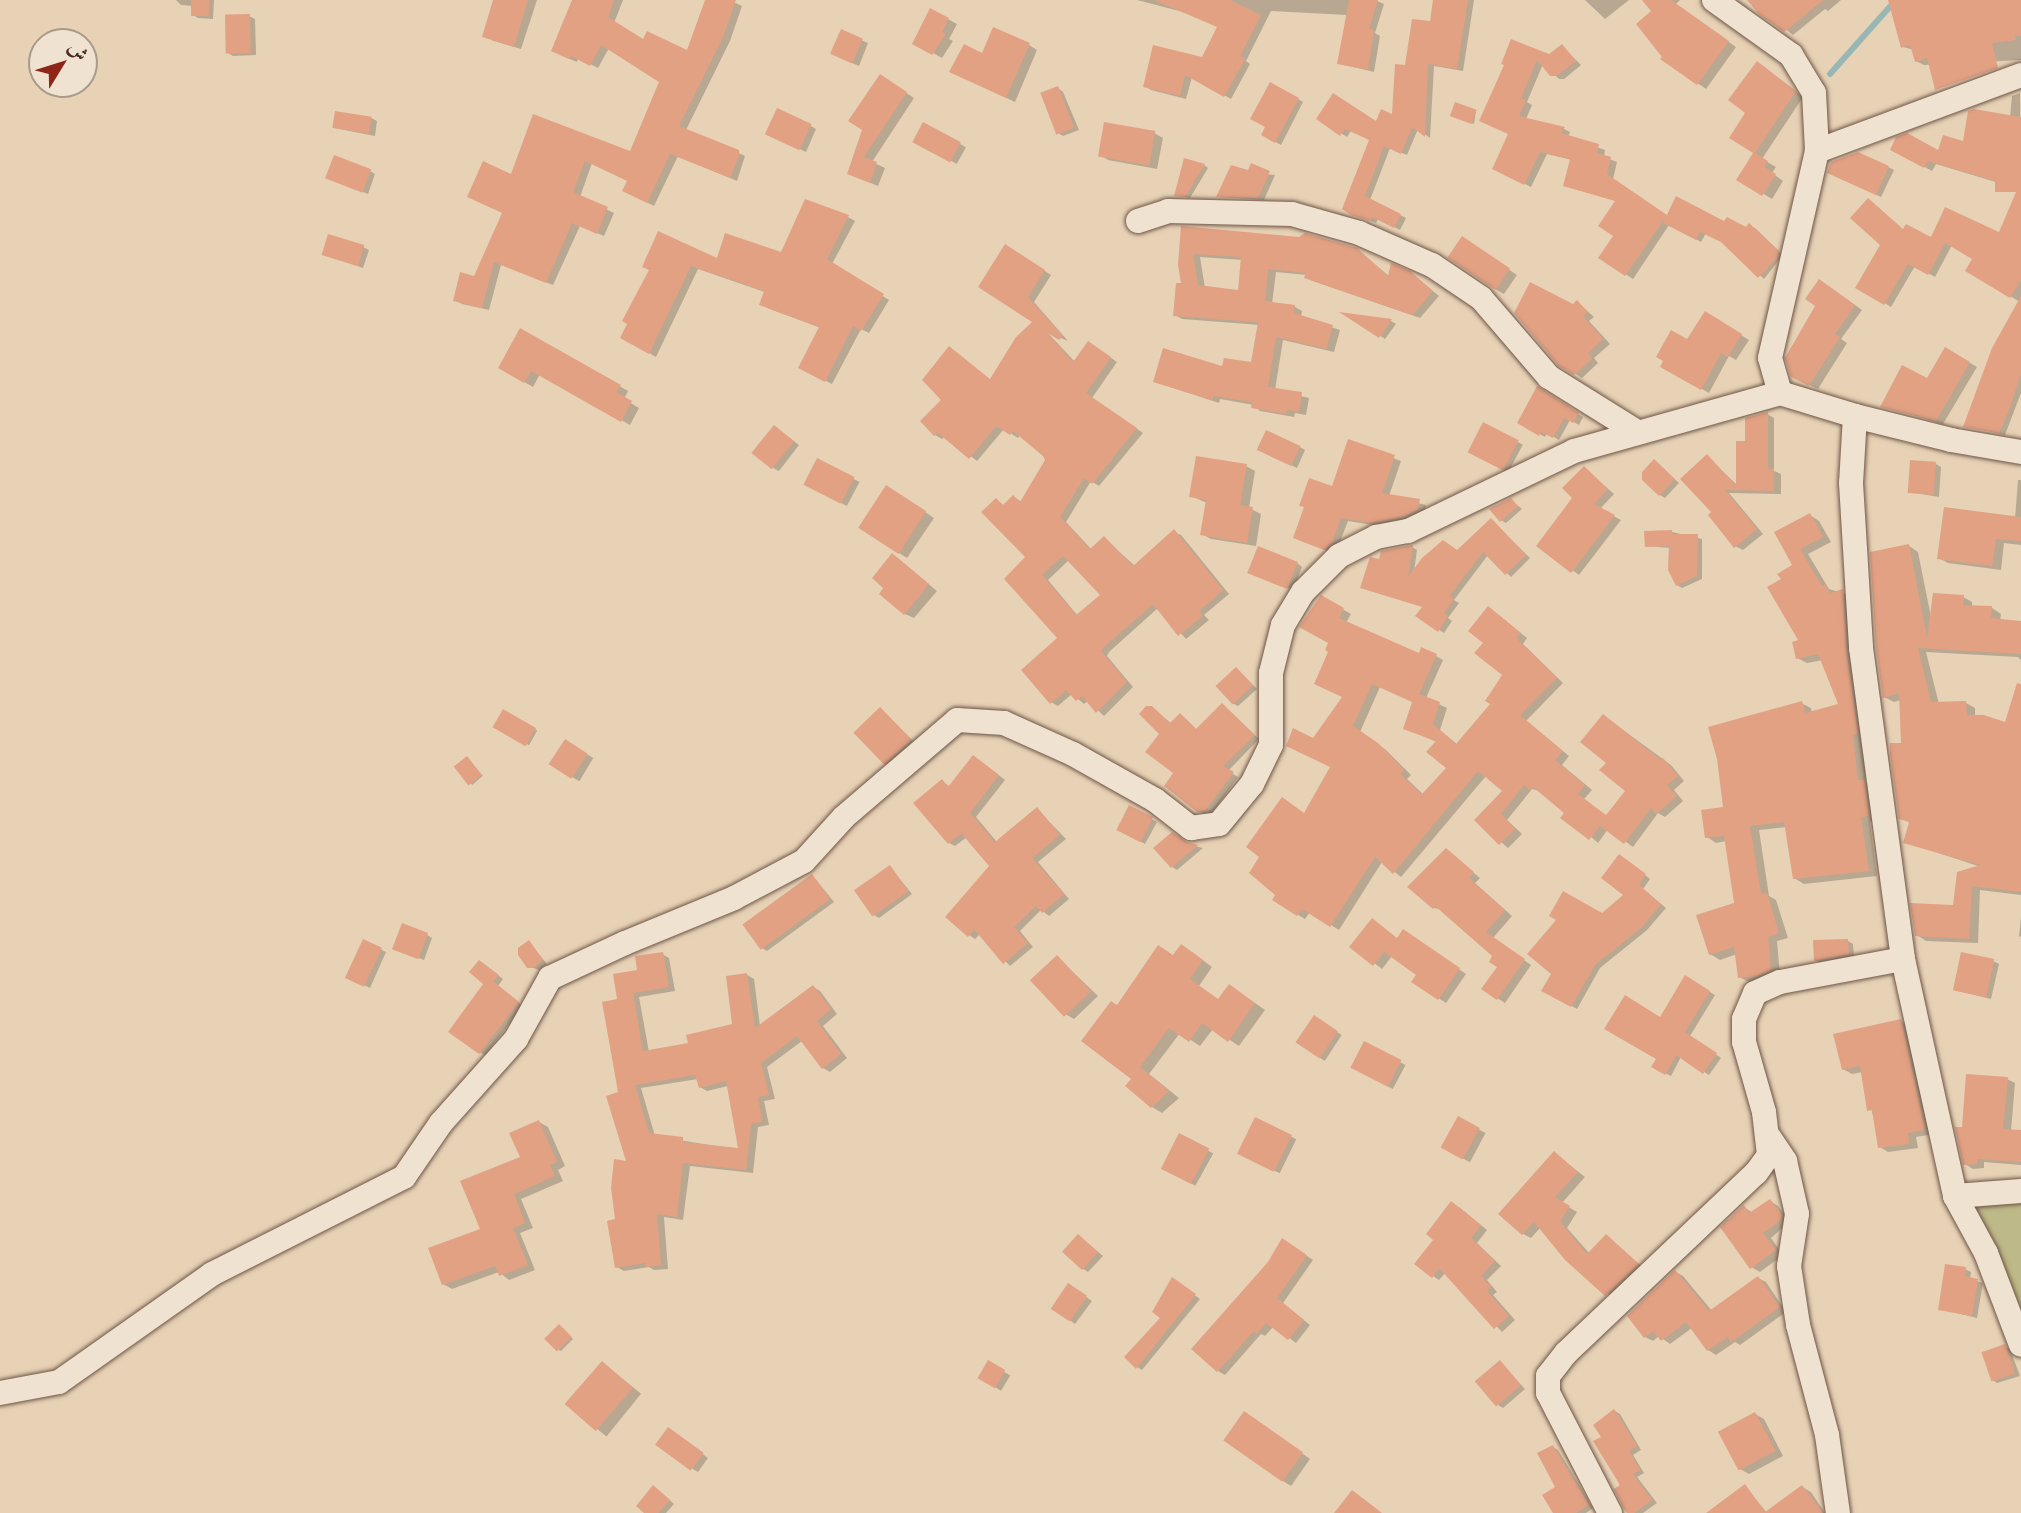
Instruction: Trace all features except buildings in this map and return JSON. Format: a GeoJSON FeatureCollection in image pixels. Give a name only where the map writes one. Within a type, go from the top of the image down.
{"type":"FeatureCollection","features":[{"type":"Feature","properties":{"kind":"street"},"geometry":{"type":"LineString","coordinates":[[1714,0],[1791,55],[1814,93],[1817,151],[1770,358],[1780,393]]}},
{"type":"Feature","properties":{"kind":"street"},"geometry":{"type":"LineString","coordinates":[[1817,151],[2021,75]]}},
{"type":"Feature","properties":{"kind":"street"},"geometry":{"type":"LineString","coordinates":[[1138,221],[1168,211],[1292,214],[1359,233],[1432,265],[1481,298],[1549,377],[1637,432]]}},
{"type":"Feature","properties":{"kind":"street"},"geometry":{"type":"LineString","coordinates":[[0,1393],[59,1382],[212,1274],[404,1177],[441,1123],[516,1039],[550,978],[625,943],[734,898],[804,861],[844,817],[957,720],[1004,723],[1073,754],[1155,800],[1191,828],[1219,824],[1252,784],[1271,745],[1271,673],[1283,625],[1303,592],[1339,556],[1376,537],[1408,531],[1574,451],[1780,393],[1854,416],[1951,440],[2021,452]]}},
{"type":"Feature","properties":{"kind":"street"},"geometry":{"type":"LineString","coordinates":[[1854,416],[1851,483],[1861,648],[1903,959],[1955,1196],[1986,1254],[2021,1345]]}},
{"type":"Feature","properties":{"kind":"street"},"geometry":{"type":"LineString","coordinates":[[1610,1513],[1548,1393],[1548,1376],[1566,1353],[1756,1173],[1769,1155],[1769,1137],[1744,1042],[1744,1019],[1755,993],[1780,982],[1903,959]]}},
{"type":"Feature","properties":{"kind":"street"},"geometry":{"type":"LineString","coordinates":[[1769,1137],[1786,1161],[1797,1214],[1789,1266],[1797,1325],[1827,1435],[1838,1513]]}},
{"type":"Feature","properties":{"kind":"street"},"geometry":{"type":"LineString","coordinates":[[1955,1196],[2021,1191]]}},
{"type":"Feature","properties":{"kind":"shaded area"},"geometry":{"type":"Polygon","coordinates":[[[2021,1197],[2021,1321],[1971,1205],[2021,1197]]]}},
{"type":"Feature","properties":{"kind":"waterway"},"geometry":{"type":"LineString","coordinates":[[1830,74],[1896,0]]}}]}
